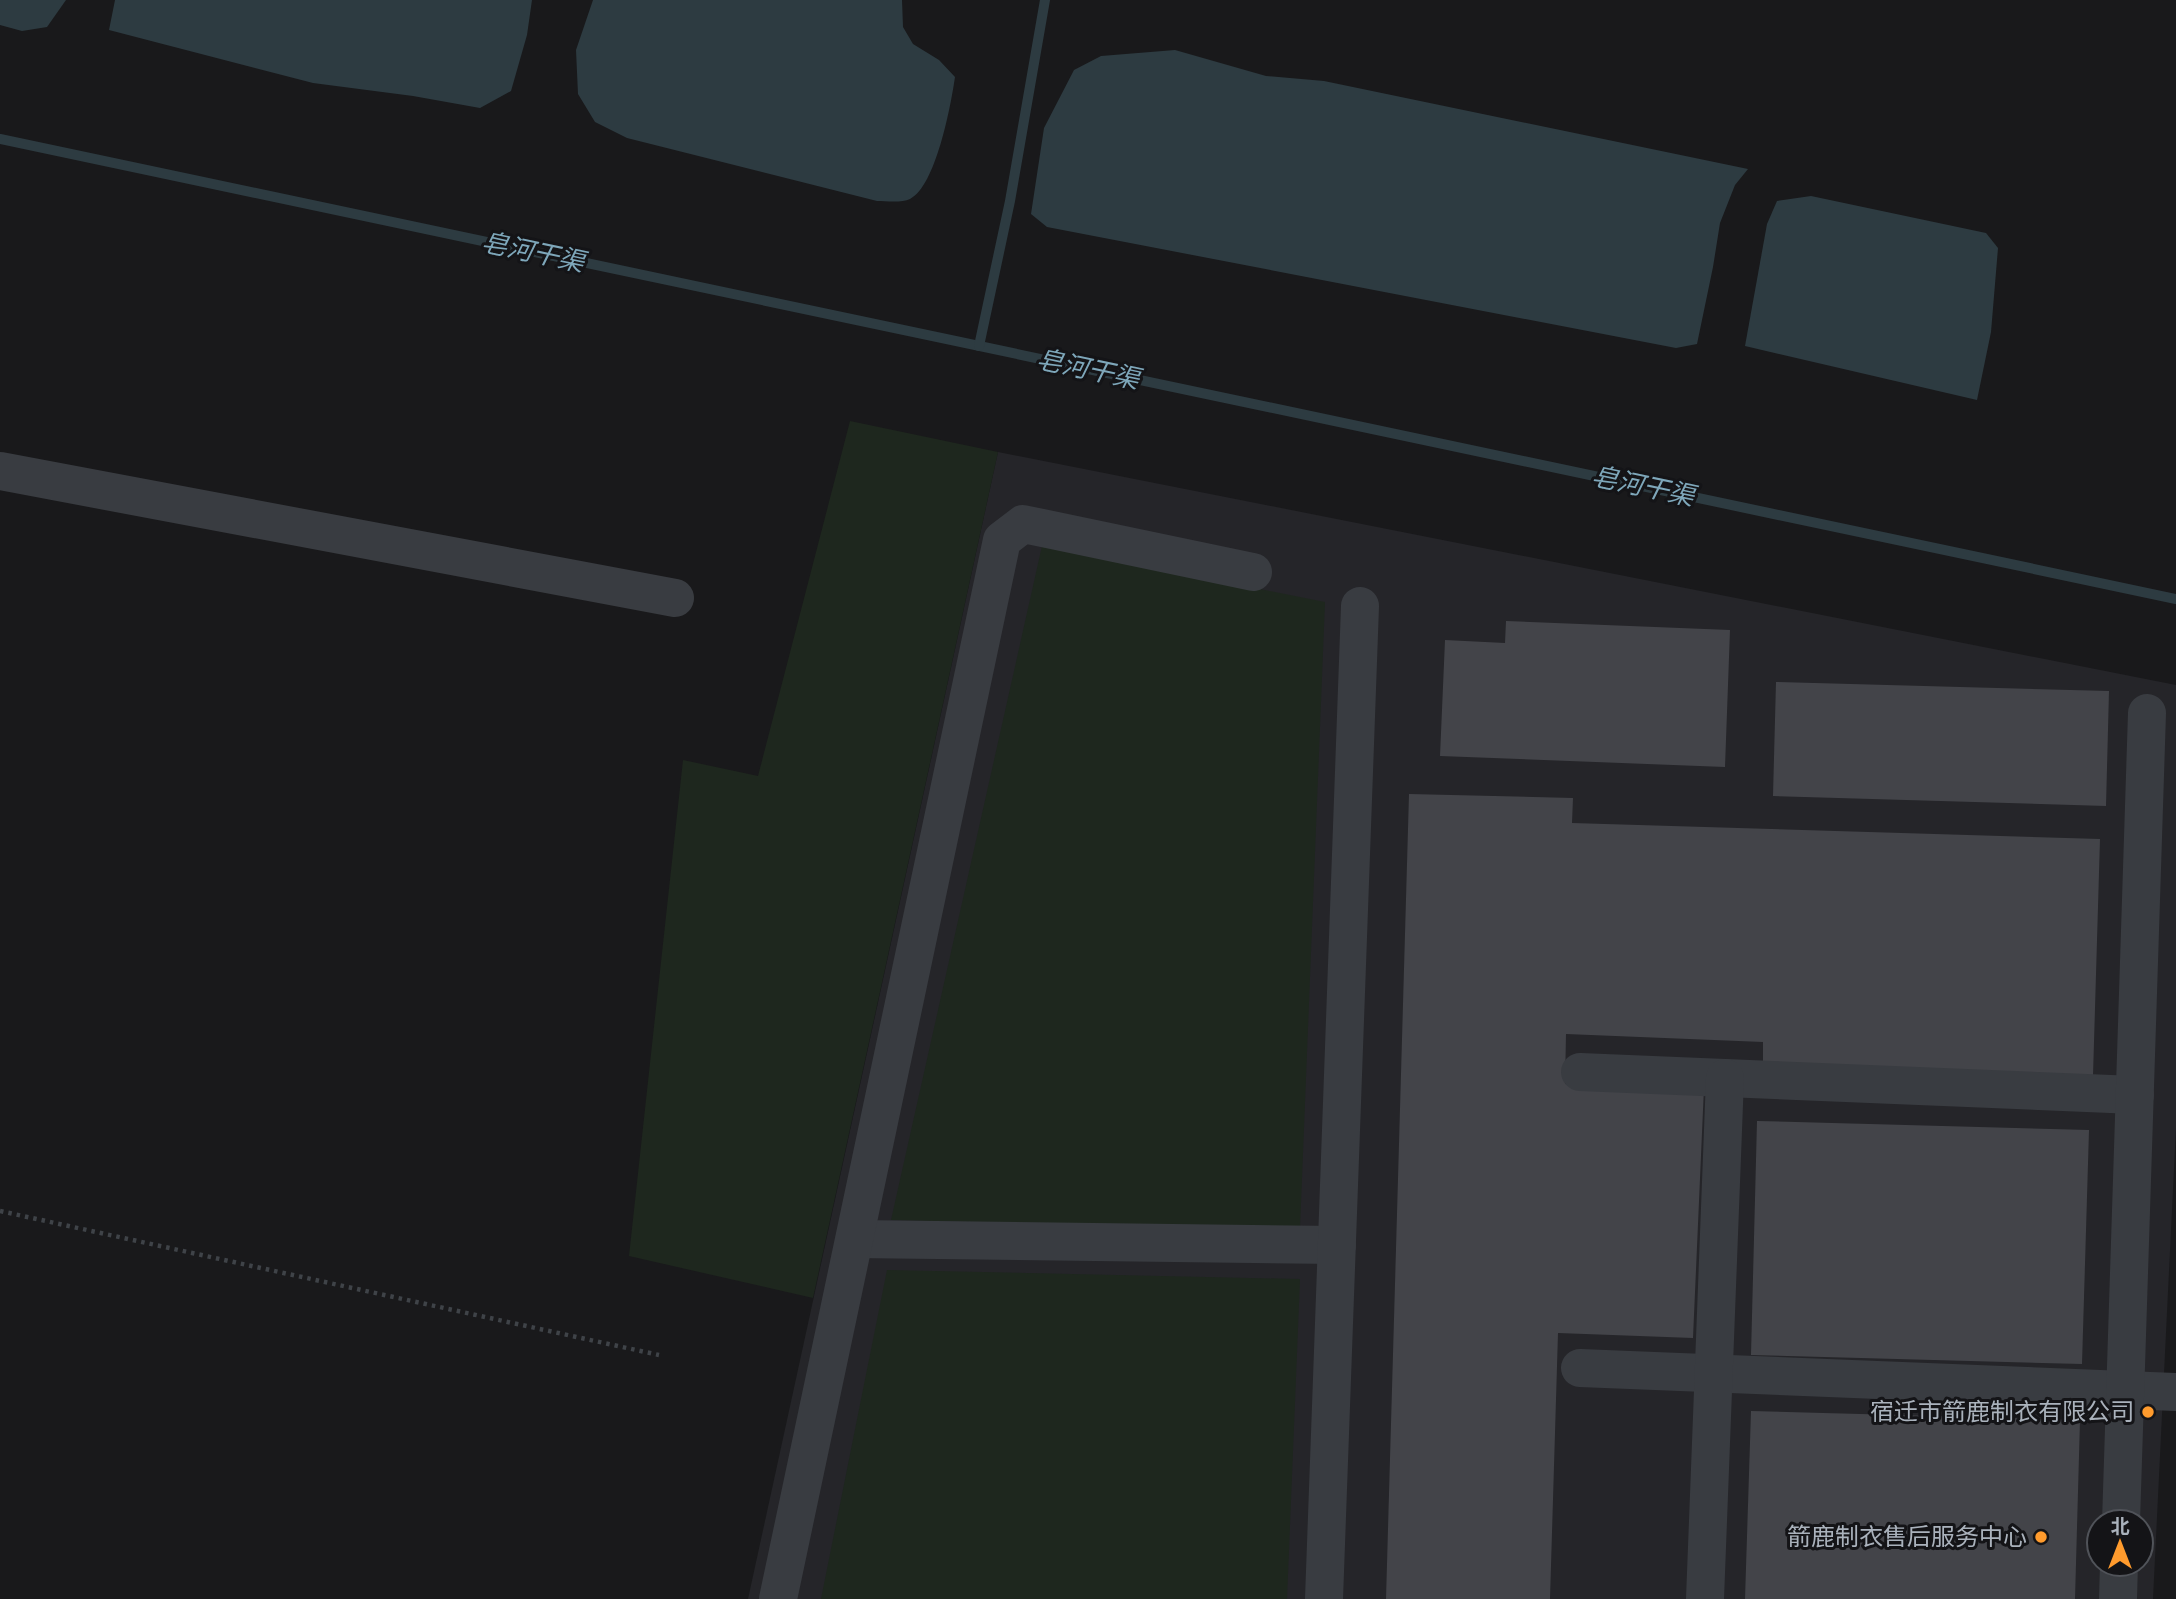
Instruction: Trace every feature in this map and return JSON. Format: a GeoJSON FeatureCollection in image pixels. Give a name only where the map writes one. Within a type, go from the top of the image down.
{"type":"FeatureCollection","features":[{"type":"Feature","properties":{"kind":"lane"},"geometry":{"type":"LineString","coordinates":[[0,471],[675,598]]}},
{"type":"Feature","properties":{"kind":"lane"},"geometry":{"type":"LineString","coordinates":[[778,1599],[1002,540],[1023,524],[1253,572]]}},
{"type":"Feature","properties":{"kind":"lane"},"geometry":{"type":"LineString","coordinates":[[1324,1599],[1360,606]]}},
{"type":"Feature","properties":{"kind":"lane"},"geometry":{"type":"LineString","coordinates":[[2121,1508],[2147,713]]}},
{"type":"Feature","properties":{"kind":"lane"},"geometry":{"type":"LineString","coordinates":[[1580,1072],[2135,1095]]}},
{"type":"Feature","properties":{"kind":"lane"},"geometry":{"type":"LineString","coordinates":[[1705,1599],[1725,1078]]}},
{"type":"Feature","properties":{"kind":"lane"},"geometry":{"type":"LineString","coordinates":[[855,1238],[1337,1245]]}},
{"type":"Feature","properties":{"kind":"lane"},"geometry":{"type":"LineString","coordinates":[[1580,1368],[2176,1392]]}},
{"type":"Feature","properties":{"kind":"lane"},"geometry":{"type":"LineString","coordinates":[[2118,1599],[2119,1578]]}},
{"type":"Feature","properties":{"kind":"path"},"geometry":{"type":"LineString","coordinates":[[0,1211],[659,1355]]}},
{"type":"Feature","properties":{"kind":"shaded area"},"geometry":{"type":"Polygon","coordinates":[[[0,0],[66,0],[47,27],[22,31],[0,25],[0,0]]]}},
{"type":"Feature","properties":{"kind":"shaded area"},"geometry":{"type":"Polygon","coordinates":[[[115,0],[532,0],[527,35],[511,91],[480,108],[313,83],[109,30],[115,0]]]}},
{"type":"Feature","properties":{"kind":"shaded area"},"geometry":{"type":"Polygon","coordinates":[[[593,0],[902,0],[903,27],[913,44],[939,60],[955,77],[941,144],[927,178],[910,199],[877,201],[627,138],[595,122],[578,94],[576,50],[593,0]]]}},
{"type":"Feature","properties":{"kind":"shaded area"},"geometry":{"type":"Polygon","coordinates":[[[1175,50],[1266,76],[1324,81],[1748,169],[1735,185],[1720,223],[1697,344],[1676,348],[1047,227],[1031,214],[1044,128],[1074,70],[1101,56],[1175,50]]]}},
{"type":"Feature","properties":{"kind":"shaded area"},"geometry":{"type":"Polygon","coordinates":[[[1811,196],[1986,233],[1998,248],[1991,332],[1977,400],[1745,346],[1767,224],[1777,201],[1811,196]]]}},
{"type":"Feature","properties":{"kind":"shaded area"},"geometry":{"type":"Polygon","coordinates":[[[850,421],[998,452],[813,1298],[629,1256],[683,760],[758,776],[850,421]]]}},
{"type":"Feature","properties":{"kind":"shaded area"},"geometry":{"type":"Polygon","coordinates":[[[998,452],[2176,685],[2176,1128],[2155,1558],[2155,1508],[2085,1508],[2085,1578],[2154,1578],[2153,1599],[748,1599],[998,452]]]}},
{"type":"Feature","properties":{"kind":"shaded area"},"geometry":{"type":"Polygon","coordinates":[[[1042,546],[1325,602],[1300,1228],[891,1220],[1042,546]]]}},
{"type":"Feature","properties":{"kind":"shaded area"},"geometry":{"type":"Polygon","coordinates":[[[887,1270],[1300,1279],[1287,1599],[821,1599],[887,1270]]]}},
{"type":"Feature","properties":{"kind":"building"},"geometry":{"type":"Polygon","coordinates":[[[1506,621],[1730,630],[1725,767],[1440,756],[1445,640],[1505,643],[1506,621]]]}},
{"type":"Feature","properties":{"kind":"building"},"geometry":{"type":"Polygon","coordinates":[[[1776,682],[2109,691],[2106,806],[1773,796],[1776,682]]]}},
{"type":"Feature","properties":{"kind":"building"},"geometry":{"type":"Polygon","coordinates":[[[1409,794],[1573,798],[1572,823],[2100,839],[2093,1076],[1763,1067],[1763,1042],[1566,1034],[1565,1084],[1704,1087],[1693,1338],[1558,1333],[1550,1599],[1386,1599],[1409,794]]]}},
{"type":"Feature","properties":{"kind":"building"},"geometry":{"type":"Polygon","coordinates":[[[1757,1121],[2089,1130],[2082,1364],[1751,1355],[1757,1121]]]}},
{"type":"Feature","properties":{"kind":"building"},"geometry":{"type":"Polygon","coordinates":[[[1751,1411],[2080,1420],[2075,1599],[1745,1599],[1751,1411]]]}},
{"type":"Feature","properties":{"kind":"waterway"},"geometry":{"type":"LineString","coordinates":[[979,346],[1010,201],[1045,0]]}},
{"type":"Feature","properties":{"kind":"waterway","name":"皂河干渠"},"geometry":{"type":"LineString","coordinates":[[0,139],[2176,599]]}},
{"type":"Feature","properties":{"kind":"place","name":"宿迁市箭鹿制衣有限公司"},"geometry":{"type":"Point","coordinates":[2148,1412]}},
{"type":"Feature","properties":{"kind":"place","name":"箭鹿制衣售后服务中心"},"geometry":{"type":"Point","coordinates":[2041,1537]}}]}
